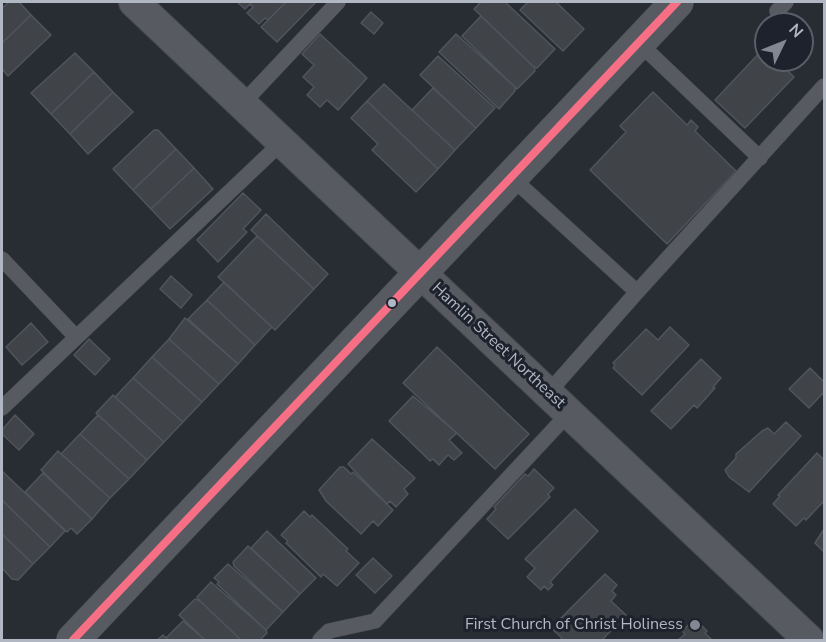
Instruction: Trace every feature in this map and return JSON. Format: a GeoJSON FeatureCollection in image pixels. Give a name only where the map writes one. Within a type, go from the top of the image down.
{"type":"FeatureCollection","features":[{"type":"Feature","properties":{"kind":"street","name":"Hamlin Street Northeast"},"geometry":{"type":"LineString","coordinates":[[134,2],[558,403],[797,636]]}},
{"type":"Feature","properties":{"kind":"street"},"geometry":{"type":"LineString","coordinates":[[73,640],[677,2]]}},
{"type":"Feature","properties":{"kind":"lane"},"geometry":{"type":"LineString","coordinates":[[241,105],[338,2]]}},
{"type":"Feature","properties":{"kind":"lane"},"geometry":{"type":"LineString","coordinates":[[638,42],[760,158]]}},
{"type":"Feature","properties":{"kind":"lane"},"geometry":{"type":"LineString","coordinates":[[320,640],[329,631],[375,621],[558,403],[638,292],[825,86]]}},
{"type":"Feature","properties":{"kind":"lane"},"geometry":{"type":"LineString","coordinates":[[2,408],[281,143]]}},
{"type":"Feature","properties":{"kind":"lane"},"geometry":{"type":"LineString","coordinates":[[510,176],[638,292]]}},
{"type":"Feature","properties":{"kind":"lane"},"geometry":{"type":"LineString","coordinates":[[2,259],[76,337]]}},
{"type":"Feature","properties":{"kind":"building"},"geometry":{"type":"Polygon","coordinates":[[[9,2],[19,2],[31,15],[2,43],[2,8],[9,2]]]}},
{"type":"Feature","properties":{"kind":"building"},"geometry":{"type":"Polygon","coordinates":[[[237,2],[252,2],[245,9],[237,2]]]}},
{"type":"Feature","properties":{"kind":"building"},"geometry":{"type":"Polygon","coordinates":[[[252,2],[286,2],[268,20],[265,18],[259,24],[247,13],[253,7],[250,4],[252,2]]]}},
{"type":"Feature","properties":{"kind":"building"},"geometry":{"type":"Polygon","coordinates":[[[286,2],[316,2],[277,42],[261,27],[286,2]]]}},
{"type":"Feature","properties":{"kind":"building"},"geometry":{"type":"Polygon","coordinates":[[[481,2],[505,2],[555,49],[537,68],[534,67],[474,9],[481,2]]]}},
{"type":"Feature","properties":{"kind":"building"},"geometry":{"type":"Polygon","coordinates":[[[528,2],[556,2],[584,29],[563,51],[520,10],[528,2]]]}},
{"type":"Feature","properties":{"kind":"building"},"geometry":{"type":"Polygon","coordinates":[[[371,12],[383,23],[374,34],[361,23],[371,12]]]}},
{"type":"Feature","properties":{"kind":"building"},"geometry":{"type":"Polygon","coordinates":[[[31,15],[51,35],[8,76],[2,69],[2,43],[31,15]]]}},
{"type":"Feature","properties":{"kind":"building"},"geometry":{"type":"Polygon","coordinates":[[[481,16],[534,67],[535,71],[517,89],[462,36],[481,16]]]}},
{"type":"Feature","properties":{"kind":"building"},"geometry":{"type":"Polygon","coordinates":[[[320,34],[367,78],[338,110],[327,100],[320,107],[307,95],[314,87],[303,77],[314,65],[302,54],[320,34]]]}},
{"type":"Feature","properties":{"kind":"building"},"geometry":{"type":"Polygon","coordinates":[[[456,34],[515,87],[515,91],[499,109],[439,52],[456,34]]]}},
{"type":"Feature","properties":{"kind":"building"},"geometry":{"type":"Polygon","coordinates":[[[75,53],[94,72],[51,114],[31,93],[75,53]]]}},
{"type":"Feature","properties":{"kind":"building"},"geometry":{"type":"Polygon","coordinates":[[[438,56],[495,108],[476,128],[420,75],[438,56]]]}},
{"type":"Feature","properties":{"kind":"building"},"geometry":{"type":"Polygon","coordinates":[[[754,59],[754,72],[789,72],[794,77],[745,128],[715,100],[754,59]]]}},
{"type":"Feature","properties":{"kind":"building"},"geometry":{"type":"Polygon","coordinates":[[[94,72],[113,92],[70,134],[51,114],[94,72]]]}},
{"type":"Feature","properties":{"kind":"building"},"geometry":{"type":"Polygon","coordinates":[[[384,84],[455,150],[438,169],[367,101],[384,84]]]}},
{"type":"Feature","properties":{"kind":"building"},"geometry":{"type":"Polygon","coordinates":[[[433,88],[476,128],[455,150],[412,110],[433,88]]]}},
{"type":"Feature","properties":{"kind":"building"},"geometry":{"type":"Polygon","coordinates":[[[113,92],[133,112],[88,154],[70,134],[113,92]]]}},
{"type":"Feature","properties":{"kind":"building"},"geometry":{"type":"Polygon","coordinates":[[[653,92],[687,125],[691,120],[698,127],[695,131],[736,171],[667,244],[590,170],[626,132],[620,126],[653,92]]]}},
{"type":"Feature","properties":{"kind":"building"},"geometry":{"type":"Polygon","coordinates":[[[367,101],[438,169],[416,192],[372,150],[378,144],[351,118],[367,101]]]}},
{"type":"Feature","properties":{"kind":"building"},"geometry":{"type":"Polygon","coordinates":[[[154,130],[158,130],[176,149],[133,190],[113,169],[154,130]]]}},
{"type":"Feature","properties":{"kind":"building"},"geometry":{"type":"Polygon","coordinates":[[[176,149],[194,168],[151,209],[133,190],[176,149]]]}},
{"type":"Feature","properties":{"kind":"building"},"geometry":{"type":"Polygon","coordinates":[[[194,168],[213,189],[170,229],[151,209],[194,168]]]}},
{"type":"Feature","properties":{"kind":"building"},"geometry":{"type":"Polygon","coordinates":[[[243,193],[261,210],[243,229],[247,232],[218,262],[197,240],[243,193]]]}},
{"type":"Feature","properties":{"kind":"building"},"geometry":{"type":"Polygon","coordinates":[[[266,214],[328,274],[314,289],[251,230],[266,214]]]}},
{"type":"Feature","properties":{"kind":"building"},"geometry":{"type":"Polygon","coordinates":[[[257,236],[314,289],[275,330],[218,277],[257,236]]]}},
{"type":"Feature","properties":{"kind":"building"},"geometry":{"type":"Polygon","coordinates":[[[171,276],[192,295],[181,308],[160,289],[171,276]]]}},
{"type":"Feature","properties":{"kind":"building"},"geometry":{"type":"Polygon","coordinates":[[[224,282],[272,327],[255,345],[207,300],[224,282]]]}},
{"type":"Feature","properties":{"kind":"building"},"geometry":{"type":"Polygon","coordinates":[[[207,300],[255,345],[238,364],[188,319],[207,300]]]}},
{"type":"Feature","properties":{"kind":"building"},"geometry":{"type":"Polygon","coordinates":[[[185,318],[238,364],[219,384],[169,339],[185,318]]]}},
{"type":"Feature","properties":{"kind":"building"},"geometry":{"type":"Polygon","coordinates":[[[31,323],[48,342],[22,365],[6,347],[31,323]]]}},
{"type":"Feature","properties":{"kind":"building"},"geometry":{"type":"Polygon","coordinates":[[[670,327],[689,345],[642,395],[613,368],[615,365],[613,363],[646,329],[658,340],[670,327]]]}},
{"type":"Feature","properties":{"kind":"building"},"geometry":{"type":"Polygon","coordinates":[[[89,339],[110,359],[95,375],[74,355],[89,339]]]}},
{"type":"Feature","properties":{"kind":"building"},"geometry":{"type":"Polygon","coordinates":[[[169,339],[219,384],[202,402],[152,357],[169,339]]]}},
{"type":"Feature","properties":{"kind":"building"},"geometry":{"type":"Polygon","coordinates":[[[437,347],[529,434],[495,469],[403,383],[437,347]]]}},
{"type":"Feature","properties":{"kind":"building"},"geometry":{"type":"Polygon","coordinates":[[[152,357],[202,402],[183,422],[133,378],[152,357]]]}},
{"type":"Feature","properties":{"kind":"building"},"geometry":{"type":"Polygon","coordinates":[[[701,359],[721,378],[697,408],[694,405],[671,429],[651,411],[701,359]]]}},
{"type":"Feature","properties":{"kind":"building"},"geometry":{"type":"Polygon","coordinates":[[[810,368],[824,382],[824,392],[809,408],[789,389],[810,368]]]}},
{"type":"Feature","properties":{"kind":"building"},"geometry":{"type":"Polygon","coordinates":[[[133,378],[183,422],[164,442],[115,397],[133,378]]]}},
{"type":"Feature","properties":{"kind":"building"},"geometry":{"type":"Polygon","coordinates":[[[113,395],[164,442],[147,460],[96,413],[113,395]]]}},
{"type":"Feature","properties":{"kind":"building"},"geometry":{"type":"Polygon","coordinates":[[[413,396],[457,433],[449,440],[462,453],[454,460],[448,455],[439,465],[433,459],[430,461],[389,421],[413,396]]]}},
{"type":"Feature","properties":{"kind":"building"},"geometry":{"type":"Polygon","coordinates":[[[15,415],[34,434],[19,450],[2,434],[2,430],[15,415]]]}},
{"type":"Feature","properties":{"kind":"building"},"geometry":{"type":"Polygon","coordinates":[[[98,415],[147,460],[129,479],[80,434],[98,415]]]}},
{"type":"Feature","properties":{"kind":"building"},"geometry":{"type":"Polygon","coordinates":[[[786,422],[801,436],[749,492],[729,477],[725,470],[736,458],[736,454],[762,431],[768,428],[774,434],[786,422]]]}},
{"type":"Feature","properties":{"kind":"building"},"geometry":{"type":"Polygon","coordinates":[[[80,434],[129,479],[110,498],[61,454],[80,434]]]}},
{"type":"Feature","properties":{"kind":"building"},"geometry":{"type":"Polygon","coordinates":[[[372,439],[415,478],[404,489],[408,494],[396,507],[390,501],[387,504],[348,464],[372,439]]]}},
{"type":"Feature","properties":{"kind":"building"},"geometry":{"type":"Polygon","coordinates":[[[58,451],[110,498],[92,519],[41,470],[58,451]]]}},
{"type":"Feature","properties":{"kind":"building"},"geometry":{"type":"Polygon","coordinates":[[[817,453],[824,460],[824,501],[806,520],[804,518],[796,526],[773,504],[780,496],[778,495],[817,453]]]}},
{"type":"Feature","properties":{"kind":"building"},"geometry":{"type":"Polygon","coordinates":[[[340,467],[344,467],[351,474],[353,472],[393,510],[378,526],[373,521],[361,534],[326,501],[319,490],[340,467]]]}},
{"type":"Feature","properties":{"kind":"building"},"geometry":{"type":"Polygon","coordinates":[[[534,469],[554,488],[548,494],[550,497],[508,539],[487,519],[496,509],[494,507],[525,474],[528,476],[534,469]]]}},
{"type":"Feature","properties":{"kind":"building"},"geometry":{"type":"Polygon","coordinates":[[[2,471],[65,531],[50,547],[2,500],[2,471]]]}},
{"type":"Feature","properties":{"kind":"building"},"geometry":{"type":"Polygon","coordinates":[[[43,473],[92,519],[77,534],[71,528],[67,532],[25,492],[43,473]]]}},
{"type":"Feature","properties":{"kind":"building"},"geometry":{"type":"Polygon","coordinates":[[[2,500],[50,547],[33,564],[2,534],[2,500]]]}},
{"type":"Feature","properties":{"kind":"building"},"geometry":{"type":"Polygon","coordinates":[[[575,509],[598,531],[550,582],[553,585],[548,590],[544,586],[541,590],[527,577],[535,568],[525,559],[575,509]]]}},
{"type":"Feature","properties":{"kind":"building"},"geometry":{"type":"Polygon","coordinates":[[[304,511],[310,517],[312,515],[348,549],[346,551],[359,563],[337,586],[323,574],[321,577],[286,543],[288,541],[281,535],[304,511]]]}},
{"type":"Feature","properties":{"kind":"building"},"geometry":{"type":"Polygon","coordinates":[[[824,529],[824,552],[815,543],[824,529]]]}},
{"type":"Feature","properties":{"kind":"building"},"geometry":{"type":"Polygon","coordinates":[[[267,531],[316,578],[300,594],[251,548],[267,531]]]}},
{"type":"Feature","properties":{"kind":"building"},"geometry":{"type":"Polygon","coordinates":[[[2,534],[33,564],[18,580],[12,579],[2,568],[2,534]]]}},
{"type":"Feature","properties":{"kind":"building"},"geometry":{"type":"Polygon","coordinates":[[[248,546],[300,594],[283,612],[234,566],[233,562],[248,546]]]}},
{"type":"Feature","properties":{"kind":"building"},"geometry":{"type":"Polygon","coordinates":[[[373,558],[392,576],[375,593],[356,575],[373,558]]]}},
{"type":"Feature","properties":{"kind":"building"},"geometry":{"type":"Polygon","coordinates":[[[228,564],[283,612],[266,630],[217,584],[219,582],[214,578],[228,564]]]}},
{"type":"Feature","properties":{"kind":"building"},"geometry":{"type":"Polygon","coordinates":[[[605,574],[617,585],[612,591],[616,595],[611,601],[626,615],[602,640],[560,640],[562,638],[551,628],[605,574]]]}},
{"type":"Feature","properties":{"kind":"building"},"geometry":{"type":"Polygon","coordinates":[[[211,582],[266,630],[267,633],[260,640],[241,640],[200,601],[197,597],[211,582]]]}},
{"type":"Feature","properties":{"kind":"building"},"geometry":{"type":"Polygon","coordinates":[[[195,599],[200,601],[241,640],[205,640],[179,615],[195,599]]]}},
{"type":"Feature","properties":{"kind":"building","name":"First Church of Christ Holiness"},"geometry":{"type":"Polygon","coordinates":[[[695,619],[712,640],[678,640],[685,634],[682,631],[695,619]]]}},
{"type":"Feature","properties":{"kind":"building"},"geometry":{"type":"Polygon","coordinates":[[[183,621],[205,640],[169,640],[166,638],[183,621]]]}},
{"type":"Feature","properties":{"kind":"building"},"geometry":{"type":"Polygon","coordinates":[[[163,635],[169,640],[157,640],[163,635]]]}},
{"type":"Feature","properties":{"kind":"transit line"},"geometry":{"type":"LineString","coordinates":[[73,640],[677,2]]}},
{"type":"Feature","properties":{"kind":"place","name":"First Church of Christ Holiness"},"geometry":{"type":"Point","coordinates":[695,625]}}]}
